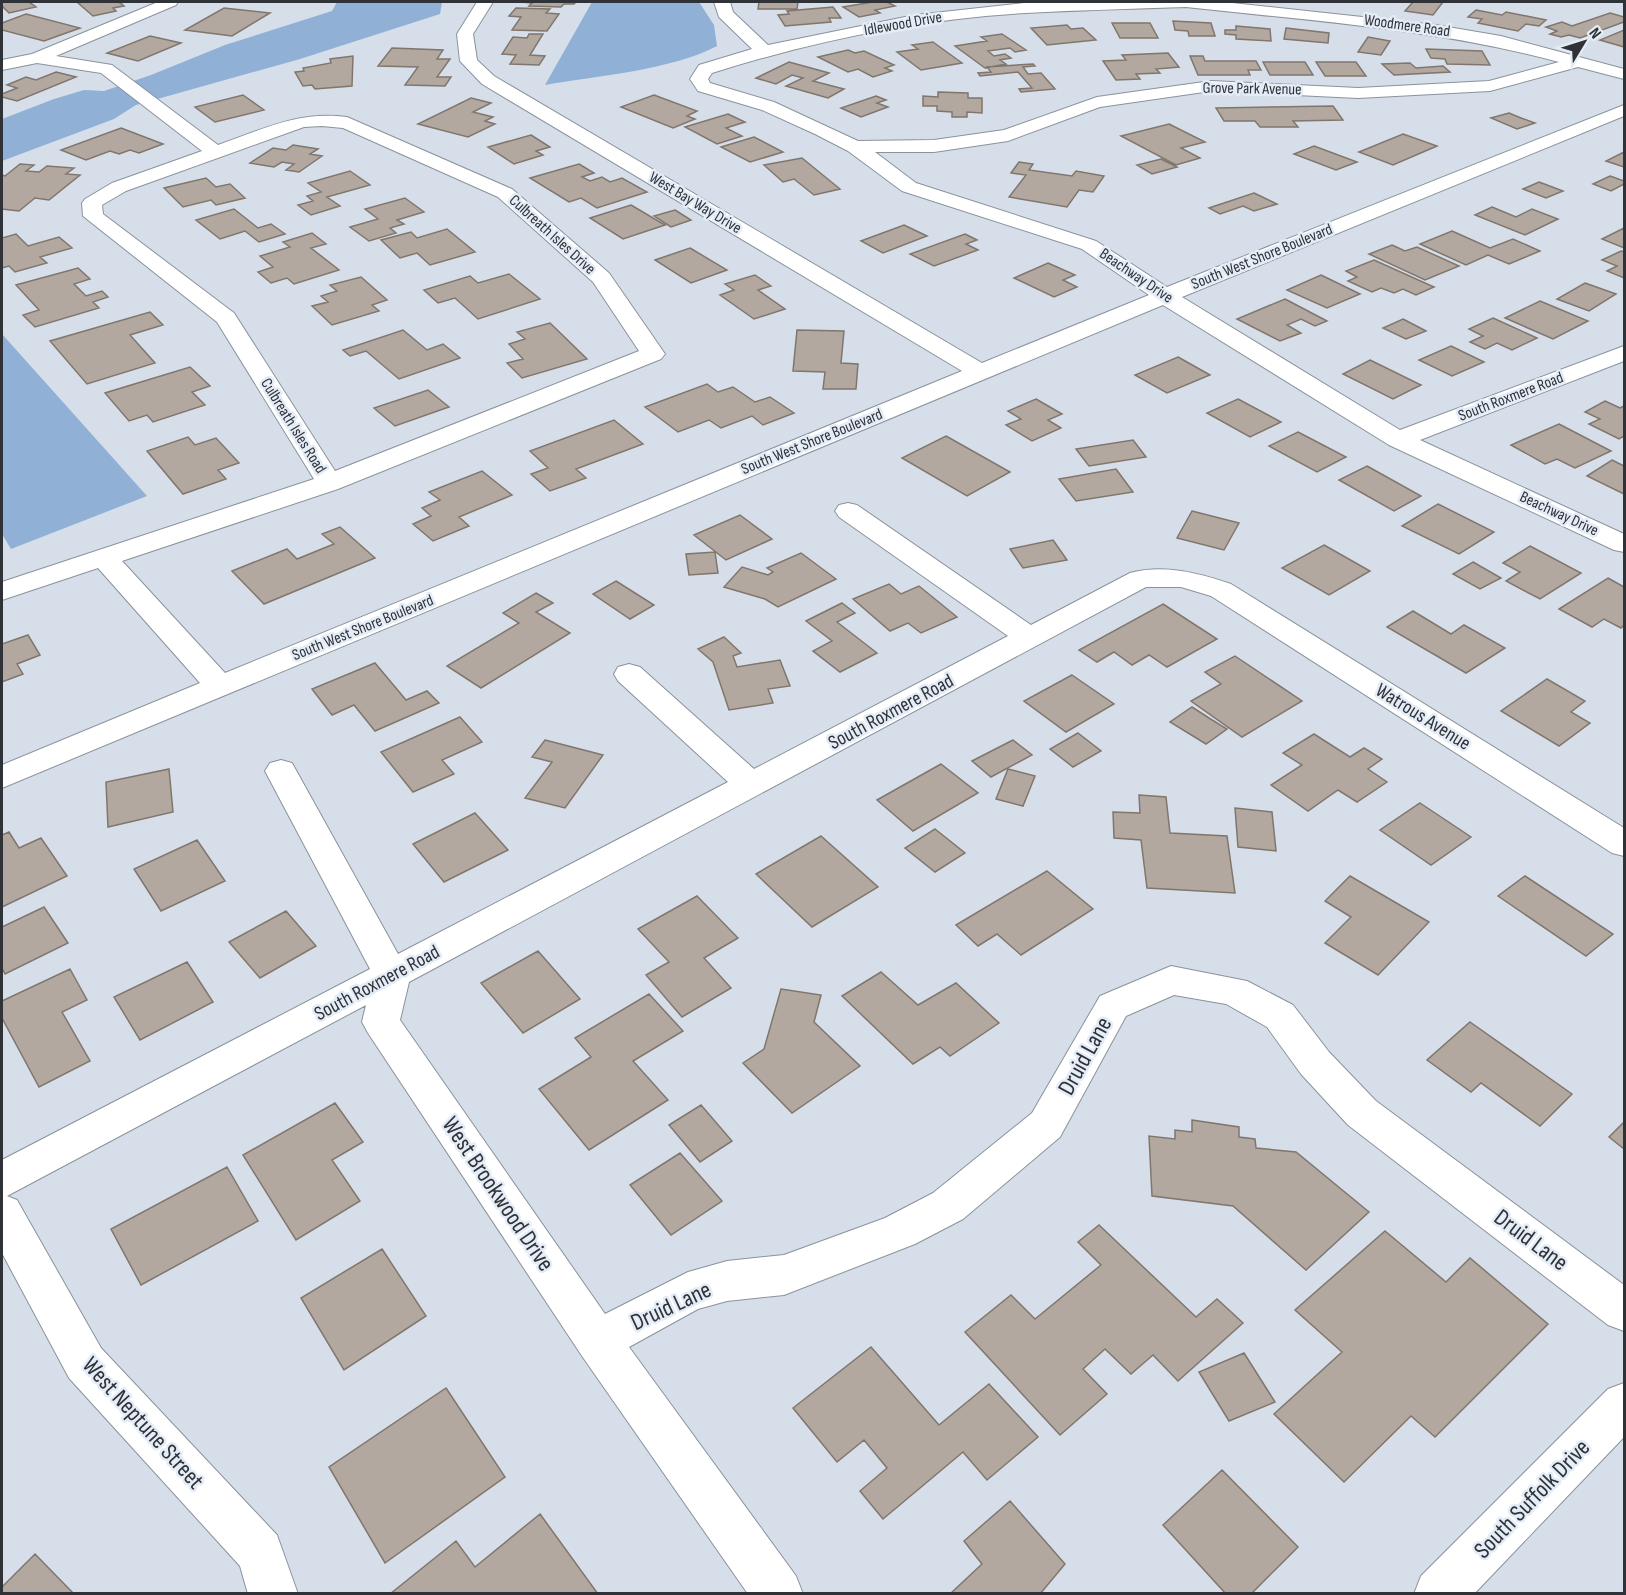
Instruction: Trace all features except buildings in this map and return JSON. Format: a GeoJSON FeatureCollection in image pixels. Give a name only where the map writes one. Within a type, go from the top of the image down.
{"type":"FeatureCollection","features":[{"type":"Feature","properties":{"kind":"street"},"geometry":{"type":"LineString","coordinates":[[2,65],[37,58],[170,2]]}},
{"type":"Feature","properties":{"kind":"street","name":"West Bay Way Drive"},"geometry":{"type":"LineString","coordinates":[[485,2],[465,34],[469,61],[488,80],[981,372]]}},
{"type":"Feature","properties":{"kind":"street"},"geometry":{"type":"LineString","coordinates":[[723,2],[725,14],[764,51]]}},
{"type":"Feature","properties":{"kind":"street","name":"Idlewood Drive"},"geometry":{"type":"LineString","coordinates":[[764,51],[915,20],[1024,8],[1187,2]]}},
{"type":"Feature","properties":{"kind":"street","name":"Woodmere Road"},"geometry":{"type":"LineString","coordinates":[[1187,2],[1436,30],[1501,41],[1624,74]]}},
{"type":"Feature","properties":{"kind":"street","name":"Beachway Drive"},"geometry":{"type":"LineString","coordinates":[[764,51],[705,69],[699,79],[704,87],[768,106],[855,147],[909,187],[1089,245],[1165,296],[1398,440],[1624,544]]}},
{"type":"Feature","properties":{"kind":"street"},"geometry":{"type":"LineString","coordinates":[[37,58],[106,69],[215,152]]}},
{"type":"Feature","properties":{"kind":"street","name":"Grove Park Avenue"},"geometry":{"type":"LineString","coordinates":[[855,147],[934,146],[1008,135],[1097,102],[1210,86],[1358,93],[1490,87],[1581,61]]}},
{"type":"Feature","properties":{"kind":"street","name":"South West Shore Boulevard"},"geometry":{"type":"LineString","coordinates":[[2,777],[1165,296],[1623,112]]}},
{"type":"Feature","properties":{"kind":"street","name":"Culbreath Isles Drive"},"geometry":{"type":"LineString","coordinates":[[215,152],[301,122],[336,121],[352,125],[505,193],[601,278],[653,354],[329,483]]}},
{"type":"Feature","properties":{"kind":"street","name":"Culbreath Isles Road"},"geometry":{"type":"LineString","coordinates":[[104,558],[329,483],[226,318],[93,216],[92,203],[119,187],[215,152]]}},
{"type":"Feature","properties":{"kind":"street","name":"South Roxmere Road"},"geometry":{"type":"LineString","coordinates":[[1398,440],[1623,355]]}},
{"type":"Feature","properties":{"kind":"street"},"geometry":{"type":"LineString","coordinates":[[848,511],[1030,638]]}},
{"type":"Feature","properties":{"kind":"street"},"geometry":{"type":"LineString","coordinates":[[2,591],[104,558],[220,687]]}},
{"type":"Feature","properties":{"kind":"street","name":"South Roxmere Road"},"geometry":{"type":"LineString","coordinates":[[2,1180],[1140,579],[1168,576],[1189,579],[1221,590]]}},
{"type":"Feature","properties":{"kind":"street","name":"Watrous Avenue"},"geometry":{"type":"LineString","coordinates":[[1221,590],[1624,844]]}},
{"type":"Feature","properties":{"kind":"street"},"geometry":{"type":"LineString","coordinates":[[628,674],[752,785]]}},
{"type":"Feature","properties":{"kind":"street"},"geometry":{"type":"LineString","coordinates":[[281,771],[392,976]]}},
{"type":"Feature","properties":{"kind":"street","name":"West Brookwood Drive"},"geometry":{"type":"LineString","coordinates":[[392,976],[381,1022],[598,1341],[778,1593]]}},
{"type":"Feature","properties":{"kind":"street","name":"Druid Lane"},"geometry":{"type":"LineString","coordinates":[[598,1341],[688,1292],[727,1281],[784,1275],[900,1231],[948,1206],[1046,1125],[1113,1006],[1171,980],[1234,991],[1281,1016],[1315,1063],[1362,1113],[1624,1311]]}},
{"type":"Feature","properties":{"kind":"street","name":"West Neptune Street"},"geometry":{"type":"LineString","coordinates":[[2,1213],[85,1363],[260,1552],[273,1593]]}},
{"type":"Feature","properties":{"kind":"street","name":"South Suffolk Drive"},"geometry":{"type":"LineString","coordinates":[[1439,1593],[1624,1405]]}},
{"type":"Feature","properties":{"kind":"water"},"geometry":{"type":"Polygon","coordinates":[[[337,2],[442,2],[440,14],[300,59],[136,105],[114,119],[2,161],[2,119],[84,90],[104,91],[151,75],[225,45],[332,11],[337,2]]]}},
{"type":"Feature","properties":{"kind":"water"},"geometry":{"type":"Polygon","coordinates":[[[592,2],[699,2],[714,25],[717,46],[656,67],[545,85],[592,2]]]}},
{"type":"Feature","properties":{"kind":"water"},"geometry":{"type":"Polygon","coordinates":[[[2,334],[147,496],[11,549],[2,534],[2,334]]]}}]}
